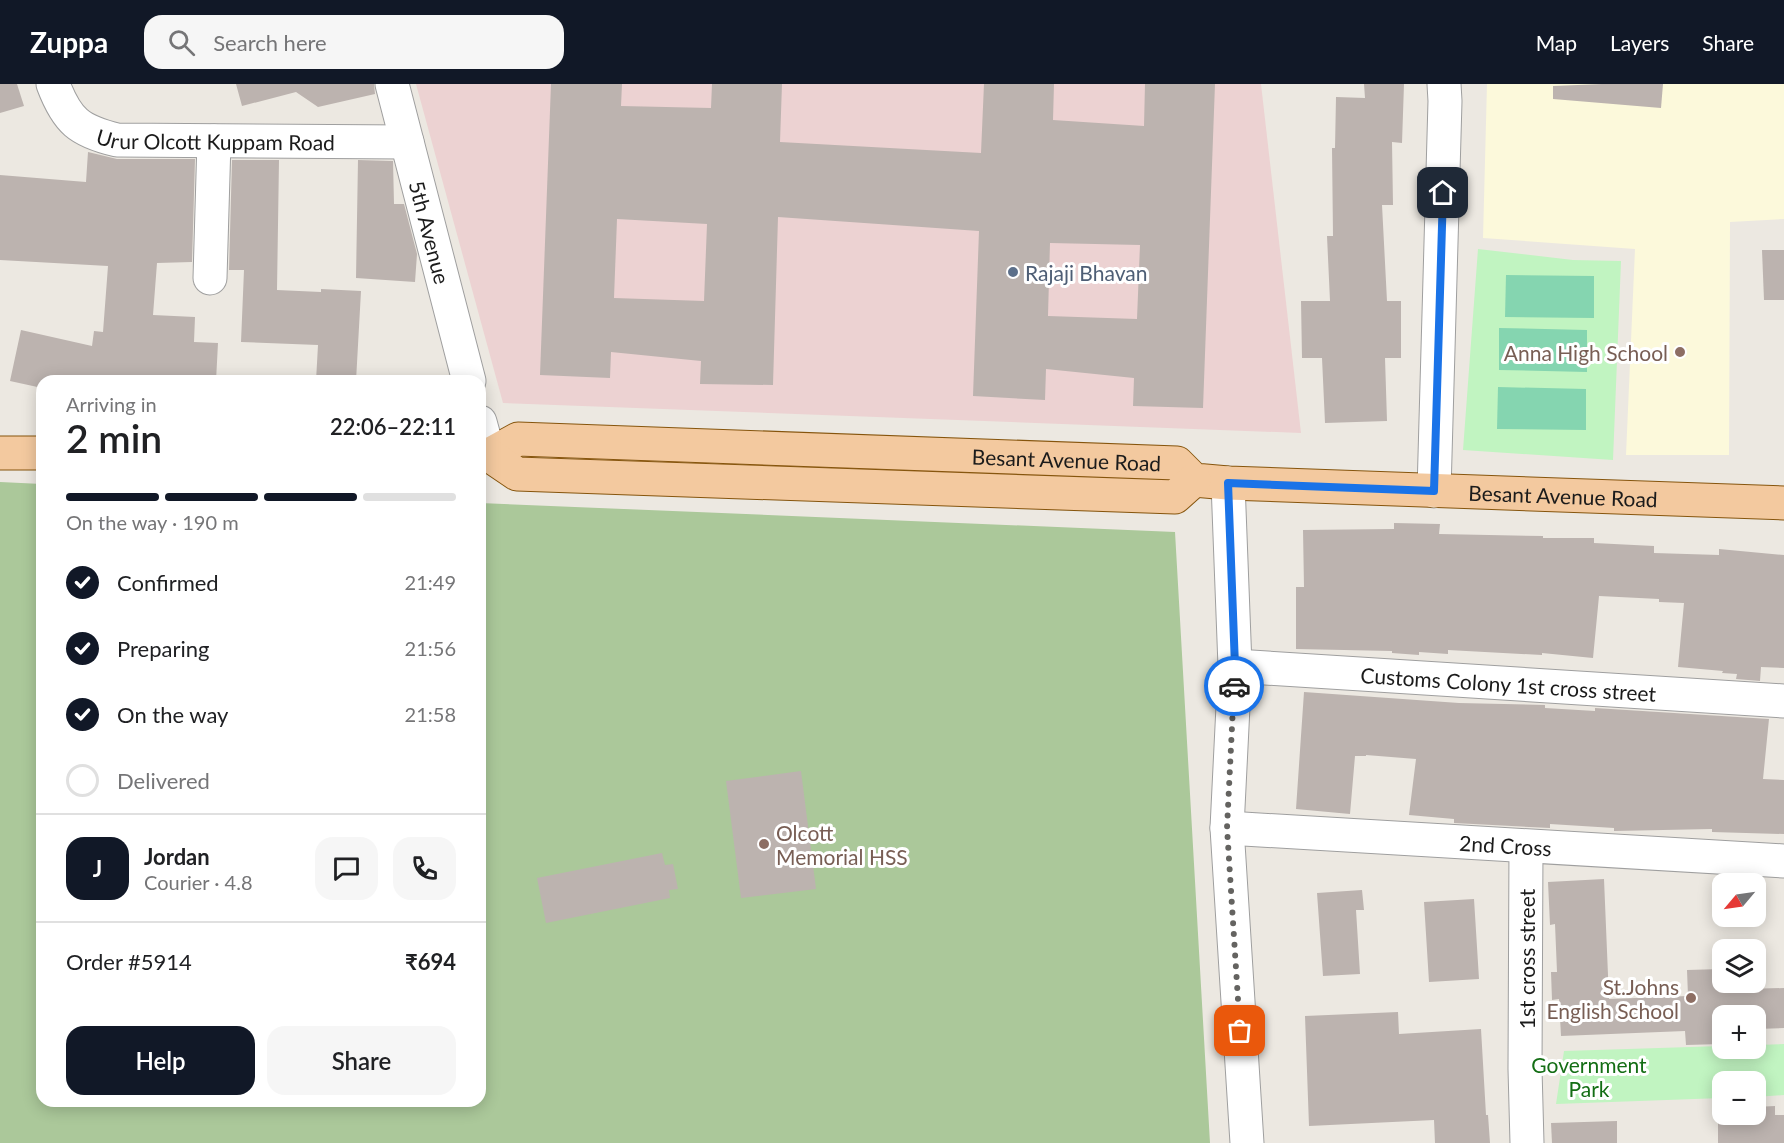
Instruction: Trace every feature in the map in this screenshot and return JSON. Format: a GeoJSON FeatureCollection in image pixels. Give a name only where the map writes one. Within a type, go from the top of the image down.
{"type":"FeatureCollection","features":[{"type":"Feature","properties":{"kind":"main road"},"geometry":{"type":"LineString","coordinates":[[0,453],[36,453]]}},
{"type":"Feature","properties":{"kind":"main road","name":"Besant Avenue Road"},"geometry":{"type":"LineString","coordinates":[[486,456],[517,474],[528,475],[1175,497],[1194,480],[1784,504]]}},
{"type":"Feature","properties":{"kind":"street","name":"Urur Olcott Kuppam Road"},"geometry":{"type":"LineString","coordinates":[[53,84],[67,113],[79,127],[96,135],[117,140],[406,141]]}},
{"type":"Feature","properties":{"kind":"street","name":"5th Avenue"},"geometry":{"type":"LineString","coordinates":[[392,84],[467,375]]}},
{"type":"Feature","properties":{"kind":"street"},"geometry":{"type":"LineString","coordinates":[[1434,491],[1444,84]]}},
{"type":"Feature","properties":{"kind":"street"},"geometry":{"type":"LineString","coordinates":[[210,278],[214,141]]}},
{"type":"Feature","properties":{"kind":"street"},"geometry":{"type":"LineString","coordinates":[[1228,483],[1235,666],[1227,828],[1247,1143]]}},
{"type":"Feature","properties":{"kind":"street","name":"Customs Colony 1st cross street"},"geometry":{"type":"LineString","coordinates":[[1235,666],[1784,701]]}},
{"type":"Feature","properties":{"kind":"street","name":"2nd Cross"},"geometry":{"type":"LineString","coordinates":[[1227,828],[1784,861]]}},
{"type":"Feature","properties":{"kind":"street","name":"1st cross street"},"geometry":{"type":"LineString","coordinates":[[1526,847],[1527,1143]]}},
{"type":"Feature","properties":{"kind":"shaded area"},"geometry":{"type":"Polygon","coordinates":[[[416,84],[1261,84],[1301,433],[503,403],[416,84]]]}},
{"type":"Feature","properties":{"kind":"shaded area","name":"Anna High School"},"geometry":{"type":"Polygon","coordinates":[[[1487,84],[1784,84],[1784,219],[1730,222],[1729,455],[1626,455],[1635,249],[1483,238],[1487,84]]]}},
{"type":"Feature","properties":{"kind":"green space"},"geometry":{"type":"Polygon","coordinates":[[[1478,249],[1573,260],[1621,261],[1613,460],[1463,450],[1478,249]]]}},
{"type":"Feature","properties":{"kind":"green space"},"geometry":{"type":"Polygon","coordinates":[[[1506,275],[1594,276],[1594,318],[1505,317],[1506,275]]]}},
{"type":"Feature","properties":{"kind":"green space"},"geometry":{"type":"Polygon","coordinates":[[[1499,328],[1587,330],[1587,372],[1499,370],[1499,328]]]}},
{"type":"Feature","properties":{"kind":"green space"},"geometry":{"type":"Polygon","coordinates":[[[1498,387],[1586,389],[1586,430],[1497,429],[1498,387]]]}},
{"type":"Feature","properties":{"kind":"green space"},"geometry":{"type":"Polygon","coordinates":[[[0,482],[36,484],[36,1107],[486,1107],[486,503],[1175,532],[1210,1143],[0,1143],[0,482]]]}},
{"type":"Feature","properties":{"kind":"green space","name":"Government Park"},"geometry":{"type":"Polygon","coordinates":[[[1784,1044],[1784,1095],[1766,1096],[1766,1071],[1712,1071],[1712,1098],[1556,1104],[1564,1051],[1712,1046],[1712,1059],[1766,1059],[1766,1045],[1784,1044]]]}},
{"type":"Feature","properties":{"kind":"building"},"geometry":{"type":"Polygon","coordinates":[[[0,84],[17,84],[24,106],[0,113],[0,84]]]}},
{"type":"Feature","properties":{"kind":"building"},"geometry":{"type":"Polygon","coordinates":[[[236,84],[374,84],[375,94],[318,107],[296,92],[242,106],[236,84]]]}},
{"type":"Feature","properties":{"kind":"building","name":"Rajaji Bhavan"},"geometry":{"type":"Polygon","coordinates":[[[551,84],[622,84],[621,106],[711,108],[712,84],[782,84],[780,142],[981,153],[984,84],[1054,84],[1053,120],[1144,126],[1145,84],[1215,84],[1203,408],[1133,406],[1134,378],[1046,369],[1045,400],[973,396],[979,231],[778,217],[773,385],[700,384],[701,361],[611,352],[610,378],[540,375],[551,84]],[[617,219],[614,298],[704,301],[707,224],[617,219]],[[1050,243],[1048,316],[1137,319],[1140,245],[1050,243]]]}},
{"type":"Feature","properties":{"kind":"building"},"geometry":{"type":"Polygon","coordinates":[[[1364,84],[1404,84],[1402,143],[1392,142],[1393,205],[1382,205],[1387,301],[1401,301],[1401,358],[1385,358],[1387,421],[1325,423],[1322,358],[1302,358],[1301,301],[1330,301],[1327,236],[1333,236],[1332,148],[1335,148],[1336,97],[1365,98],[1364,84]]]}},
{"type":"Feature","properties":{"kind":"building"},"geometry":{"type":"Polygon","coordinates":[[[1663,84],[1661,108],[1553,99],[1553,86],[1663,84]]]}},
{"type":"Feature","properties":{"kind":"building"},"geometry":{"type":"Polygon","coordinates":[[[88,152],[117,159],[195,159],[192,262],[157,263],[153,315],[195,317],[194,342],[218,343],[216,375],[36,375],[36,387],[10,381],[21,330],[92,346],[94,331],[103,332],[108,266],[0,260],[0,175],[86,182],[88,152]]]}},
{"type":"Feature","properties":{"kind":"building"},"geometry":{"type":"Polygon","coordinates":[[[232,160],[279,160],[277,290],[361,291],[356,375],[316,375],[318,345],[241,342],[244,270],[229,270],[232,160]]]}},
{"type":"Feature","properties":{"kind":"building"},"geometry":{"type":"Polygon","coordinates":[[[358,160],[393,161],[394,204],[404,204],[417,254],[415,282],[356,278],[358,160]]]}},
{"type":"Feature","properties":{"kind":"building"},"geometry":{"type":"Polygon","coordinates":[[[1762,250],[1784,250],[1784,300],[1764,300],[1762,250]]]}},
{"type":"Feature","properties":{"kind":"building"},"geometry":{"type":"Polygon","coordinates":[[[1394,523],[1440,524],[1439,534],[1594,538],[1594,543],[1654,546],[1654,553],[1719,555],[1719,549],[1784,555],[1784,668],[1761,667],[1760,681],[1736,679],[1737,674],[1722,673],[1723,671],[1678,667],[1684,603],[1659,602],[1659,599],[1599,596],[1593,658],[1542,653],[1542,655],[1448,650],[1448,654],[1419,652],[1419,655],[1392,653],[1392,651],[1296,649],[1296,587],[1304,587],[1303,530],[1394,529],[1394,523]]]}},
{"type":"Feature","properties":{"kind":"building"},"geometry":{"type":"Polygon","coordinates":[[[1304,692],[1459,703],[1545,705],[1545,708],[1595,711],[1595,708],[1769,719],[1763,779],[1784,780],[1784,834],[1712,832],[1712,829],[1614,831],[1614,828],[1550,824],[1550,828],[1454,823],[1454,819],[1409,815],[1416,759],[1366,755],[1355,756],[1350,814],[1296,809],[1304,692]]]}},
{"type":"Feature","properties":{"kind":"building"},"geometry":{"type":"Polygon","coordinates":[[[801,771],[816,889],[741,898],[726,781],[801,771]]]}},
{"type":"Feature","properties":{"kind":"building"},"geometry":{"type":"Polygon","coordinates":[[[662,853],[665,865],[673,864],[678,889],[669,890],[670,898],[546,923],[537,878],[662,853]]]}},
{"type":"Feature","properties":{"kind":"building"},"geometry":{"type":"Polygon","coordinates":[[[1604,879],[1609,999],[1688,996],[1687,970],[1712,969],[1712,993],[1766,993],[1766,988],[1784,988],[1784,1028],[1766,1029],[1766,1005],[1712,1005],[1712,1044],[1686,1045],[1685,1031],[1561,1036],[1559,999],[1552,1000],[1551,972],[1557,972],[1555,924],[1550,925],[1548,882],[1604,879]]]}},
{"type":"Feature","properties":{"kind":"building"},"geometry":{"type":"Polygon","coordinates":[[[1362,890],[1364,910],[1356,910],[1360,974],[1323,976],[1317,893],[1362,890]]]}},
{"type":"Feature","properties":{"kind":"building"},"geometry":{"type":"Polygon","coordinates":[[[1474,899],[1479,979],[1429,982],[1424,902],[1474,899]]]}},
{"type":"Feature","properties":{"kind":"building"},"geometry":{"type":"Polygon","coordinates":[[[1398,1012],[1399,1034],[1481,1029],[1490,1143],[1435,1143],[1434,1120],[1309,1126],[1305,1016],[1398,1012]]]}},
{"type":"Feature","properties":{"kind":"building"},"geometry":{"type":"Polygon","coordinates":[[[1766,1106],[1775,1106],[1775,1115],[1784,1115],[1784,1143],[1718,1143],[1718,1125],[1766,1125],[1766,1106]]]}},
{"type":"Feature","properties":{"kind":"building"},"geometry":{"type":"Polygon","coordinates":[[[1617,1121],[1617,1143],[1552,1143],[1551,1123],[1617,1121]]]}},
{"type":"Feature","properties":{"kind":"way so far"},"geometry":{"type":"LineString","coordinates":[[1234,686],[1227,828],[1240,1031]]}},
{"type":"Feature","properties":{"kind":"place","name":"Rajaji Bhavan"},"geometry":{"type":"Point","coordinates":[1013,272]}},
{"type":"Feature","properties":{"kind":"place","name":"Anna High School"},"geometry":{"type":"Point","coordinates":[1680,352]}},
{"type":"Feature","properties":{"kind":"place","name":"Olcott Memorial HSS"},"geometry":{"type":"Point","coordinates":[764,844]}},
{"type":"Feature","properties":{"kind":"place","name":"St.Johns English School"},"geometry":{"type":"Point","coordinates":[1691,998]}},
{"type":"Feature","properties":{"kind":"route"},"geometry":{"type":"LineString","coordinates":[[1234,686],[1228,483],[1434,491],[1443,193]]}}]}
